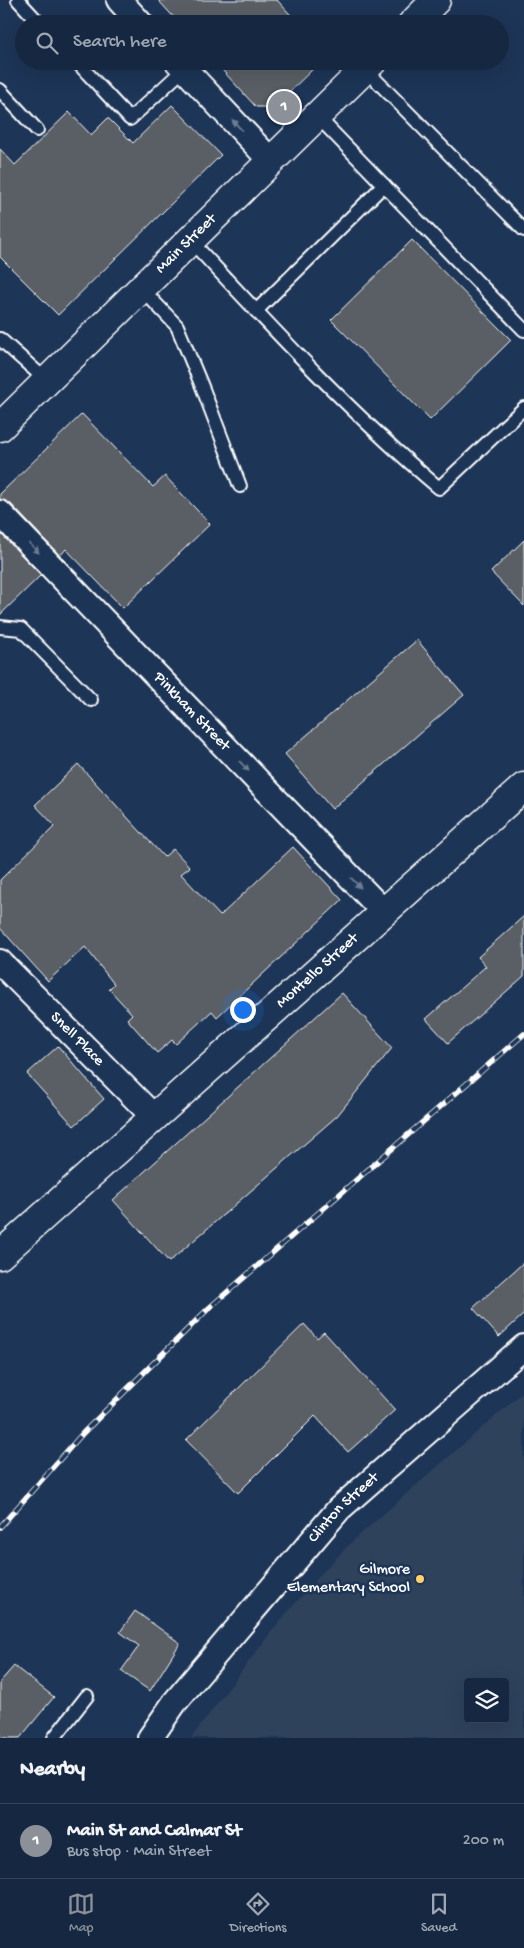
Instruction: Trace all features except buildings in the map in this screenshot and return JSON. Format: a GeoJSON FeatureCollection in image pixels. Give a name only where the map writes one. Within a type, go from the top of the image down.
{"type":"FeatureCollection","features":[{"type":"Feature","properties":{"kind":"main road","name":"Main Street"},"geometry":{"type":"LineString","coordinates":[[0,426],[364,70]]}},
{"type":"Feature","properties":{"kind":"main road","name":"Montello Street"},"geometry":{"type":"LineString","coordinates":[[0,1255],[524,788]]}},
{"type":"Feature","properties":{"kind":"street"},"geometry":{"type":"LineString","coordinates":[[118,0],[132,15]]}},
{"type":"Feature","properties":{"kind":"street"},"geometry":{"type":"LineString","coordinates":[[185,70],[271,161]]}},
{"type":"Feature","properties":{"kind":"street","name":"Pinkham Street"},"geometry":{"type":"LineString","coordinates":[[0,513],[384,912]]}},
{"type":"Feature","properties":{"kind":"street","name":"Snell Place"},"geometry":{"type":"LineString","coordinates":[[0,962],[154,1117]]}},
{"type":"Feature","properties":{"kind":"street","name":"Clinton Street"},"geometry":{"type":"LineString","coordinates":[[150,1738],[176,1702],[339,1509],[524,1346]]}},
{"type":"Feature","properties":{"kind":"lane"},"geometry":{"type":"LineString","coordinates":[[18,0],[32,15]]}},
{"type":"Feature","properties":{"kind":"lane"},"geometry":{"type":"LineString","coordinates":[[84,70],[130,119],[175,70]]}},
{"type":"Feature","properties":{"kind":"lane"},"geometry":{"type":"LineString","coordinates":[[374,70],[524,230]]}},
{"type":"Feature","properties":{"kind":"lane"},"geometry":{"type":"LineString","coordinates":[[0,90],[37,130]]}},
{"type":"Feature","properties":{"kind":"lane"},"geometry":{"type":"LineString","coordinates":[[316,116],[524,330]]}},
{"type":"Feature","properties":{"kind":"lane"},"geometry":{"type":"LineString","coordinates":[[256,311],[384,186]]}},
{"type":"Feature","properties":{"kind":"lane"},"geometry":{"type":"LineString","coordinates":[[190,240],[304,363],[383,440],[439,488],[524,408]]}},
{"type":"Feature","properties":{"kind":"lane"},"geometry":{"type":"LineString","coordinates":[[141,288],[177,326],[240,486]]}},
{"type":"Feature","properties":{"kind":"lane"},"geometry":{"type":"LineString","coordinates":[[1,343],[47,381]]}},
{"type":"Feature","properties":{"kind":"lane"},"geometry":{"type":"LineString","coordinates":[[0,627],[22,629],[91,700]]}},
{"type":"Feature","properties":{"kind":"lane"},"geometry":{"type":"LineString","coordinates":[[54,1738],[87,1696]]}},
{"type":"Feature","properties":{"kind":"shaded area","name":"Gilmore Elementary School"},"geometry":{"type":"Polygon","coordinates":[[[524,1391],[524,1738],[191,1738],[278,1623],[330,1564],[356,1538],[524,1391]]]}},
{"type":"Feature","properties":{"kind":"railway"},"geometry":{"type":"LineString","coordinates":[[0,1527],[83,1433],[209,1308],[524,1034]]}},
{"type":"Feature","properties":{"kind":"place","name":"Main St and Calmar St"},"geometry":{"type":"Point","coordinates":[284,107]}},
{"type":"Feature","properties":{"kind":"place","name":"Gilmore Elementary School"},"geometry":{"type":"Point","coordinates":[420,1579]}}]}
